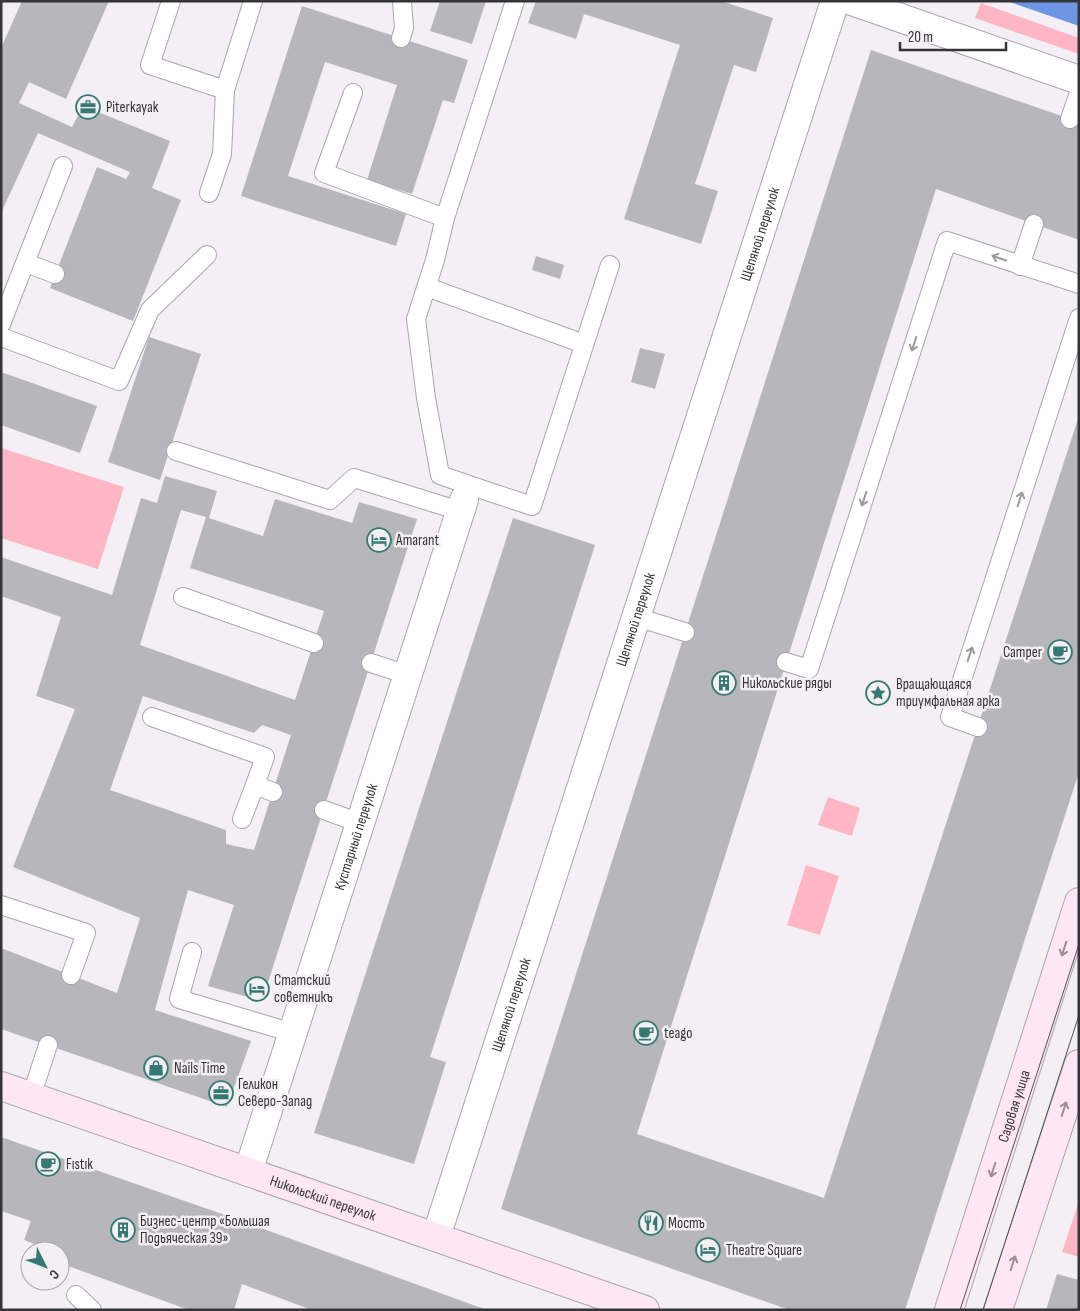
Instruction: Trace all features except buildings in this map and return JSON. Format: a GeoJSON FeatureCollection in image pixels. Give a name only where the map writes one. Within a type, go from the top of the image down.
{"type":"FeatureCollection","features":[{"type":"Feature","properties":{"kind":"street","name":"Щепяной переулок"},"geometry":{"type":"LineString","coordinates":[[436,1237],[835,1]]}},
{"type":"Feature","properties":{"kind":"street"},"geometry":{"type":"LineString","coordinates":[[852,1],[1079,80]]}},
{"type":"Feature","properties":{"kind":"street","name":"Кустарный переулок"},"geometry":{"type":"LineString","coordinates":[[248,1172],[464,498]]}},
{"type":"Feature","properties":{"kind":"street","name":"Садовая улица"},"geometry":{"type":"LineString","coordinates":[[949,1310],[1079,902]]}},
{"type":"Feature","properties":{"kind":"street"},"geometry":{"type":"LineString","coordinates":[[998,1310],[1079,1064]]}},
{"type":"Feature","properties":{"kind":"street","name":"Никольский переулок"},"geometry":{"type":"LineString","coordinates":[[1,1086],[644,1310]]}},
{"type":"Feature","properties":{"kind":"lane"},"geometry":{"type":"LineString","coordinates":[[171,1],[150,65],[225,90]]}},
{"type":"Feature","properties":{"kind":"lane"},"geometry":{"type":"LineString","coordinates":[[209,193],[222,154],[225,90],[253,1]]}},
{"type":"Feature","properties":{"kind":"lane"},"geometry":{"type":"LineString","coordinates":[[400,38],[404,28],[402,1]]}},
{"type":"Feature","properties":{"kind":"lane"},"geometry":{"type":"LineString","coordinates":[[464,498],[440,476],[426,398],[416,319],[435,260],[445,218],[515,1]]}},
{"type":"Feature","properties":{"kind":"lane"},"geometry":{"type":"LineString","coordinates":[[353,93],[324,173],[445,218]]}},
{"type":"Feature","properties":{"kind":"lane"},"geometry":{"type":"LineString","coordinates":[[1070,119],[1079,93]]}},
{"type":"Feature","properties":{"kind":"lane"},"geometry":{"type":"LineString","coordinates":[[1,324],[64,166]]}},
{"type":"Feature","properties":{"kind":"lane"},"geometry":{"type":"LineString","coordinates":[[1020,266],[1034,224]]}},
{"type":"Feature","properties":{"kind":"lane"},"geometry":{"type":"LineString","coordinates":[[786,662],[809,669],[948,241],[1079,284]]}},
{"type":"Feature","properties":{"kind":"lane"},"geometry":{"type":"LineString","coordinates":[[1,337],[119,381],[144,308],[207,255]]}},
{"type":"Feature","properties":{"kind":"lane"},"geometry":{"type":"LineString","coordinates":[[26,263],[55,274]]}},
{"type":"Feature","properties":{"kind":"lane"},"geometry":{"type":"LineString","coordinates":[[176,452],[330,500],[354,478],[464,498],[532,506],[610,265]]}},
{"type":"Feature","properties":{"kind":"lane"},"geometry":{"type":"LineString","coordinates":[[427,287],[584,344]]}},
{"type":"Feature","properties":{"kind":"lane"},"geometry":{"type":"LineString","coordinates":[[978,727],[950,717],[1079,318]]}},
{"type":"Feature","properties":{"kind":"lane"},"geometry":{"type":"LineString","coordinates":[[182,597],[314,643]]}},
{"type":"Feature","properties":{"kind":"lane"},"geometry":{"type":"LineString","coordinates":[[636,617],[685,632]]}},
{"type":"Feature","properties":{"kind":"lane"},"geometry":{"type":"LineString","coordinates":[[371,663],[408,675]]}},
{"type":"Feature","properties":{"kind":"lane"},"geometry":{"type":"LineString","coordinates":[[152,717],[265,757],[242,818]]}},
{"type":"Feature","properties":{"kind":"lane"},"geometry":{"type":"LineString","coordinates":[[254,785],[273,792]]}},
{"type":"Feature","properties":{"kind":"lane"},"geometry":{"type":"LineString","coordinates":[[324,810],[360,823]]}},
{"type":"Feature","properties":{"kind":"lane"},"geometry":{"type":"LineString","coordinates":[[1,905],[86,933],[72,975]]}},
{"type":"Feature","properties":{"kind":"lane"},"geometry":{"type":"LineString","coordinates":[[192,952],[179,999],[293,1033]]}},
{"type":"Feature","properties":{"kind":"lane"},"geometry":{"type":"LineString","coordinates":[[31,1097],[48,1045]]}},
{"type":"Feature","properties":{"kind":"lane"},"geometry":{"type":"LineString","coordinates":[[76,1295],[92,1310]]}},
{"type":"Feature","properties":{"kind":"shaded area"},"geometry":{"type":"Polygon","coordinates":[[[981,3],[1079,38],[1079,54],[975,18],[981,3]]]}},
{"type":"Feature","properties":{"kind":"shaded area"},"geometry":{"type":"Polygon","coordinates":[[[1,448],[124,487],[98,569],[1,538],[1,448]]]}},
{"type":"Feature","properties":{"kind":"shaded area"},"geometry":{"type":"Polygon","coordinates":[[[828,797],[860,808],[852,836],[818,825],[828,797]]]}},
{"type":"Feature","properties":{"kind":"shaded area"},"geometry":{"type":"Polygon","coordinates":[[[806,865],[839,876],[820,935],[787,925],[806,865]]]}},
{"type":"Feature","properties":{"kind":"shaded area"},"geometry":{"type":"Polygon","coordinates":[[[1079,1201],[1079,1257],[1062,1252],[1079,1201]]]}},
{"type":"Feature","properties":{"kind":"water"},"geometry":{"type":"Polygon","coordinates":[[[1007,1],[1079,1],[1079,26],[1007,1]]]}},
{"type":"Feature","properties":{"kind":"tram line"},"geometry":{"type":"LineString","coordinates":[[960,1310],[1079,944]]}},
{"type":"Feature","properties":{"kind":"tram line"},"geometry":{"type":"LineString","coordinates":[[983,1310],[1079,1015]]}},
{"type":"Feature","properties":{"kind":"place","name":"Piterkayak"},"geometry":{"type":"Point","coordinates":[88,107]}},
{"type":"Feature","properties":{"kind":"place","name":"Amarant"},"geometry":{"type":"Point","coordinates":[379,540]}},
{"type":"Feature","properties":{"kind":"place","name":"Camper"},"geometry":{"type":"Point","coordinates":[1060,652]}},
{"type":"Feature","properties":{"kind":"place","name":"Никольские ряды"},"geometry":{"type":"Point","coordinates":[724,683]}},
{"type":"Feature","properties":{"kind":"place","name":"Вращающаяся триумфальная арка"},"geometry":{"type":"Point","coordinates":[878,693]}},
{"type":"Feature","properties":{"kind":"place","name":"Статский советникъ"},"geometry":{"type":"Point","coordinates":[257,989]}},
{"type":"Feature","properties":{"kind":"place","name":"teago"},"geometry":{"type":"Point","coordinates":[646,1033]}},
{"type":"Feature","properties":{"kind":"place","name":"Nails Time"},"geometry":{"type":"Point","coordinates":[156,1068]}},
{"type":"Feature","properties":{"kind":"place","name":"Геликон Северо-Запад"},"geometry":{"type":"Point","coordinates":[221,1093]}},
{"type":"Feature","properties":{"kind":"place","name":"Fıstık"},"geometry":{"type":"Point","coordinates":[48,1164]}},
{"type":"Feature","properties":{"kind":"place","name":"Мостъ"},"geometry":{"type":"Point","coordinates":[651,1223]}},
{"type":"Feature","properties":{"kind":"place","name":"Бизнес-центр «Большая Подьяческая 39»"},"geometry":{"type":"Point","coordinates":[123,1230]}},
{"type":"Feature","properties":{"kind":"place","name":"Theatre Square"},"geometry":{"type":"Point","coordinates":[708,1250]}}]}
